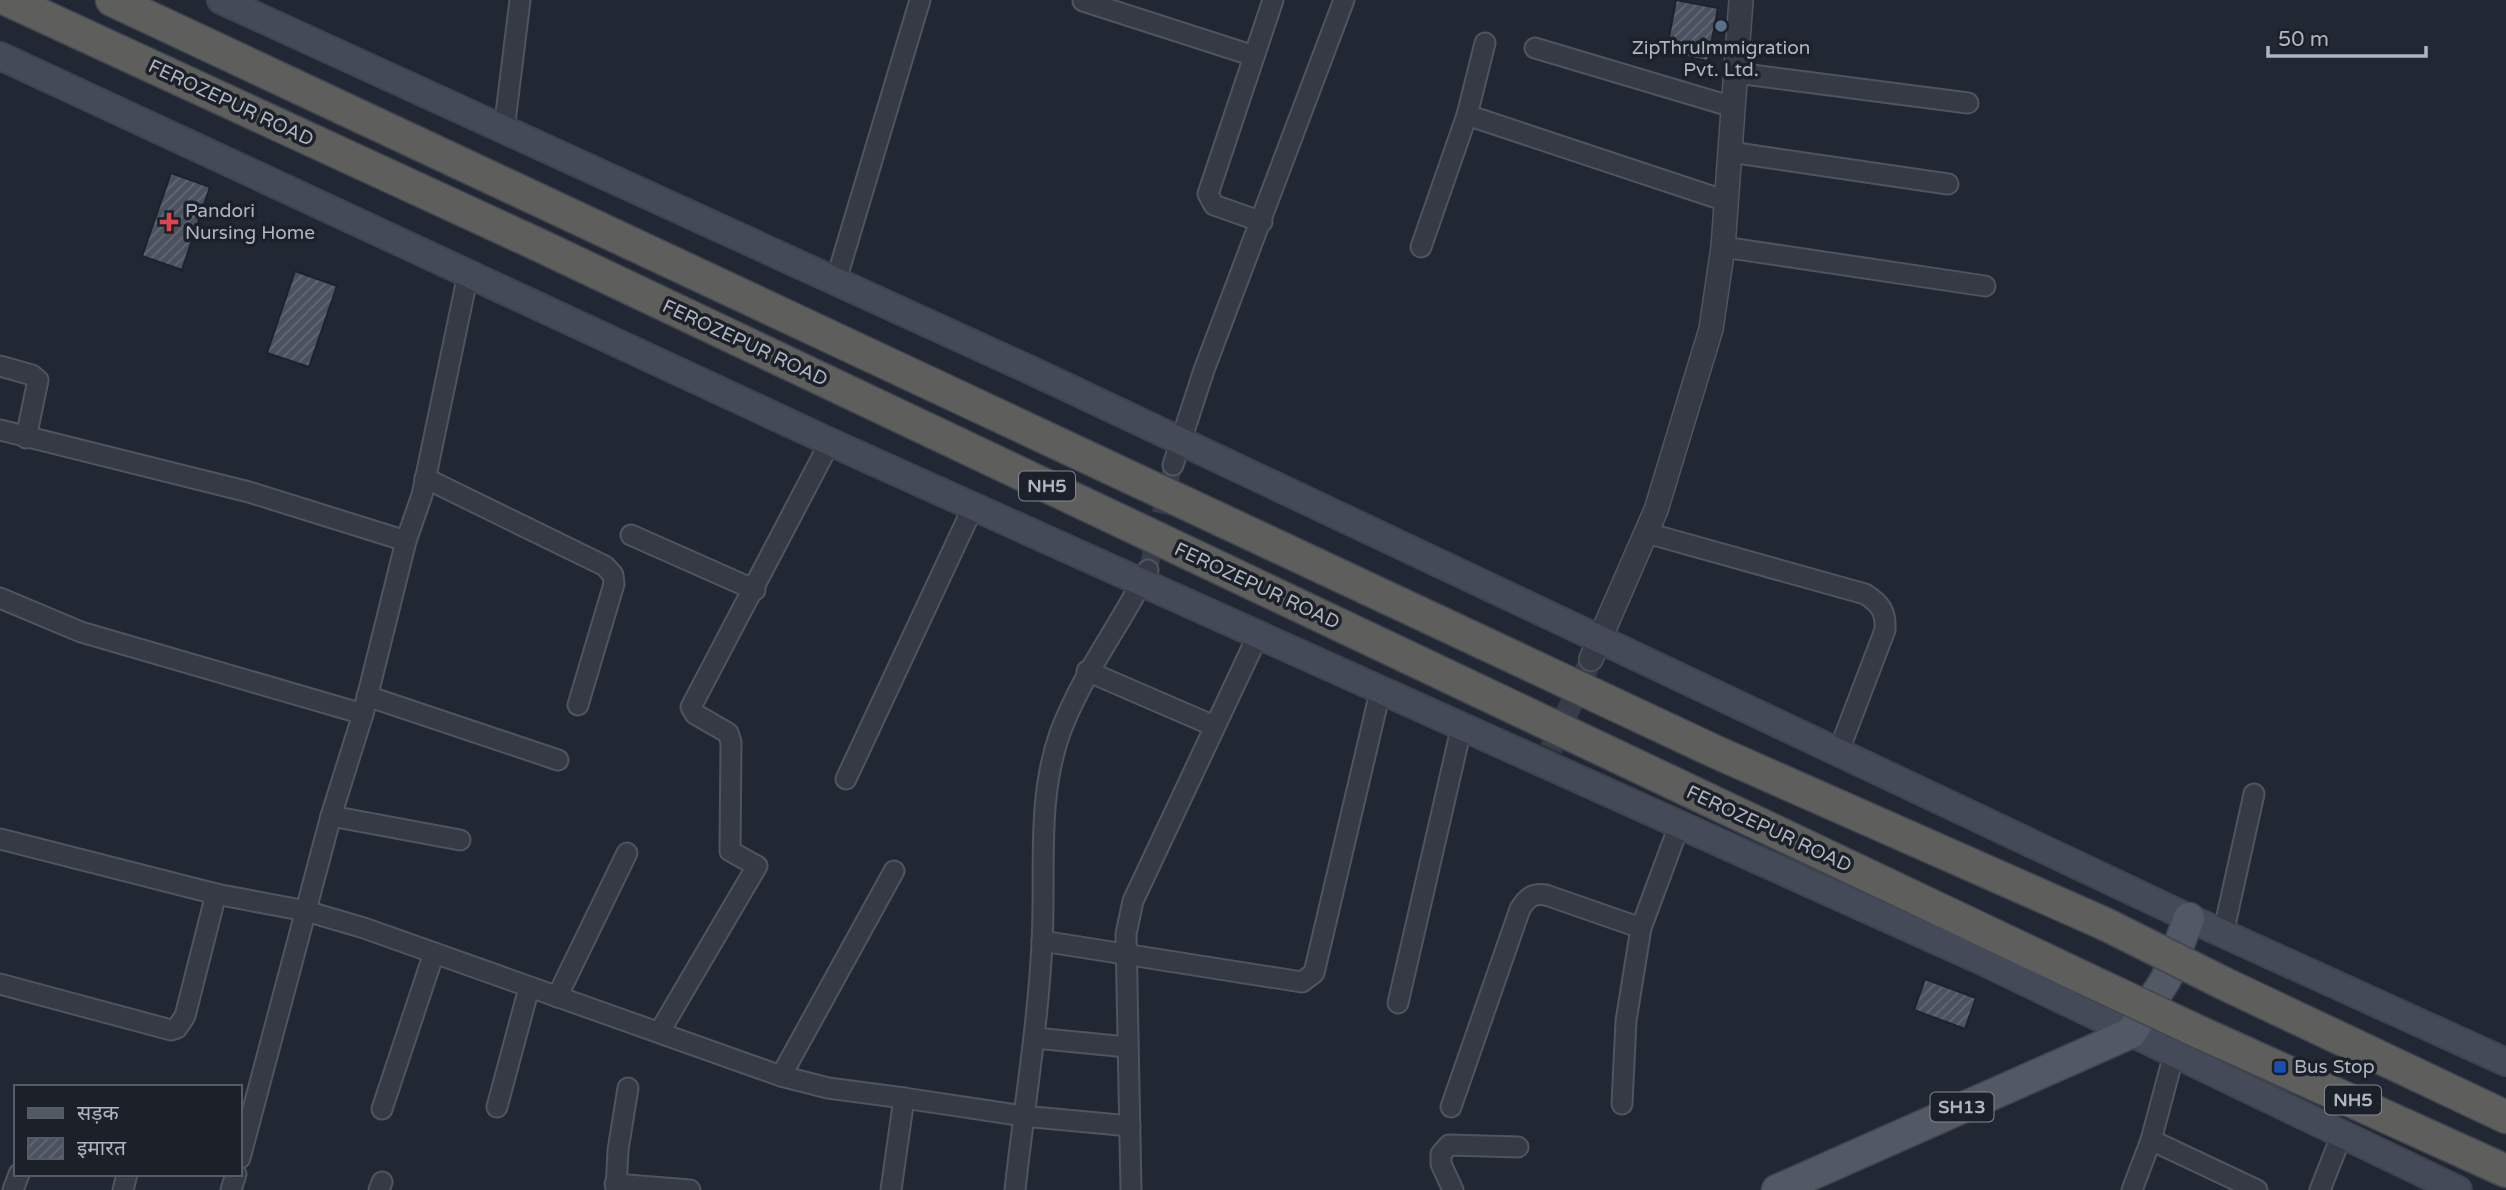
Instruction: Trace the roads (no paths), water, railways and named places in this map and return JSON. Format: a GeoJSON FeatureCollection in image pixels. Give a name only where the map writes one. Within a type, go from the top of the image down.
{"type":"FeatureCollection","features":[{"type":"Feature","properties":{"kind":"highway","name":"FEROZEPUR ROAD"},"geometry":{"type":"LineString","coordinates":[[8,0],[541,246],[2199,1032],[2506,1171]]}},
{"type":"Feature","properties":{"kind":"highway","name":"NH5"},"geometry":{"type":"LineString","coordinates":[[112,0],[1716,751],[2105,924],[2506,1117]]}},
{"type":"Feature","properties":{"kind":"main road"},"geometry":{"type":"LineString","coordinates":[[222,0],[835,284],[1175,453],[1595,649],[1838,753],[2223,934],[2506,1062]]}},
{"type":"Feature","properties":{"kind":"main road"},"geometry":{"type":"LineString","coordinates":[[0,56],[830,442],[1145,575],[1259,633],[1462,725],[1549,755],[1680,823],[2131,1033],[2458,1190]]}},
{"type":"Feature","properties":{"kind":"main road"},"geometry":{"type":"LineString","coordinates":[[2131,1033],[2166,979],[2189,918]]}},
{"type":"Feature","properties":{"kind":"main road","name":"SH13"},"geometry":{"type":"LineString","coordinates":[[1777,1190],[2131,1033]]}},
{"type":"Feature","properties":{"kind":"street"},"geometry":{"type":"LineString","coordinates":[[504,130],[520,0]]}},
{"type":"Feature","properties":{"kind":"street"},"geometry":{"type":"LineString","coordinates":[[835,284],[920,0]]}},
{"type":"Feature","properties":{"kind":"street"},"geometry":{"type":"LineString","coordinates":[[1262,222],[1214,205],[1208,194],[1273,0]]}},
{"type":"Feature","properties":{"kind":"street"},"geometry":{"type":"LineString","coordinates":[[1175,453],[1344,0]]}},
{"type":"Feature","properties":{"kind":"street"},"geometry":{"type":"LineString","coordinates":[[1083,1],[1254,56]]}},
{"type":"Feature","properties":{"kind":"street"},"geometry":{"type":"LineString","coordinates":[[1595,649],[1647,533],[1694,394],[1711,329],[1723,247],[1737,73],[1736,1]]}},
{"type":"Feature","properties":{"kind":"street"},"geometry":{"type":"LineString","coordinates":[[1421,247],[1467,115],[1485,43]]}},
{"type":"Feature","properties":{"kind":"street"},"geometry":{"type":"LineString","coordinates":[[1535,48],[1733,107]]}},
{"type":"Feature","properties":{"kind":"street"},"geometry":{"type":"LineString","coordinates":[[1737,73],[1968,103]]}},
{"type":"Feature","properties":{"kind":"street"},"geometry":{"type":"LineString","coordinates":[[1467,115],[1726,201]]}},
{"type":"Feature","properties":{"kind":"street"},"geometry":{"type":"LineString","coordinates":[[1730,152],[1948,184]]}},
{"type":"Feature","properties":{"kind":"street"},"geometry":{"type":"LineString","coordinates":[[1723,247],[1985,286]]}},
{"type":"Feature","properties":{"kind":"street"},"geometry":{"type":"LineString","coordinates":[[242,1151],[425,478],[468,274]]}},
{"type":"Feature","properties":{"kind":"street"},"geometry":{"type":"LineString","coordinates":[[0,366],[32,374],[38,380],[26,438]]}},
{"type":"Feature","properties":{"kind":"street"},"geometry":{"type":"LineString","coordinates":[[0,430],[249,492],[406,541]]}},
{"type":"Feature","properties":{"kind":"street"},"geometry":{"type":"LineString","coordinates":[[660,1031],[757,866],[730,851],[731,742],[728,733],[695,714],[691,707],[755,590],[830,442]]}},
{"type":"Feature","properties":{"kind":"street"},"geometry":{"type":"LineString","coordinates":[[425,478],[605,566],[613,575],[614,584],[578,705]]}},
{"type":"Feature","properties":{"kind":"street"},"geometry":{"type":"LineString","coordinates":[[846,779],[974,505]]}},
{"type":"Feature","properties":{"kind":"street"},"geometry":{"type":"LineString","coordinates":[[1647,533],[1865,594],[1878,602],[1886,615],[1885,630],[1838,753]]}},
{"type":"Feature","properties":{"kind":"street"},"geometry":{"type":"LineString","coordinates":[[631,535],[755,590]]}},
{"type":"Feature","properties":{"kind":"street"},"geometry":{"type":"LineString","coordinates":[[1015,1190],[1035,1038],[1042,941],[1043,829],[1048,778],[1060,733],[1087,671],[1145,575]]}},
{"type":"Feature","properties":{"kind":"street"},"geometry":{"type":"LineString","coordinates":[[0,598],[81,632],[365,705],[558,760]]}},
{"type":"Feature","properties":{"kind":"street"},"geometry":{"type":"LineString","coordinates":[[1131,1190],[1126,934],[1133,901],[1259,633]]}},
{"type":"Feature","properties":{"kind":"street"},"geometry":{"type":"LineString","coordinates":[[1087,671],[1214,726]]}},
{"type":"Feature","properties":{"kind":"street"},"geometry":{"type":"LineString","coordinates":[[1042,941],[1302,982],[1308,980],[1314,973],[1381,688]]}},
{"type":"Feature","properties":{"kind":"street"},"geometry":{"type":"LineString","coordinates":[[1398,1003],[1462,725]]}},
{"type":"Feature","properties":{"kind":"street"},"geometry":{"type":"LineString","coordinates":[[2223,934],[2254,793]]}},
{"type":"Feature","properties":{"kind":"street"},"geometry":{"type":"LineString","coordinates":[[331,816],[460,840]]}},
{"type":"Feature","properties":{"kind":"street"},"geometry":{"type":"LineString","coordinates":[[1622,1104],[1626,1021],[1641,928],[1680,823]]}},
{"type":"Feature","properties":{"kind":"street"},"geometry":{"type":"LineString","coordinates":[[0,839],[216,894],[306,911],[660,1031],[781,1076],[828,1087],[1023,1116],[1130,1126]]}},
{"type":"Feature","properties":{"kind":"street"},"geometry":{"type":"LineString","coordinates":[[557,997],[627,853]]}},
{"type":"Feature","properties":{"kind":"street"},"geometry":{"type":"LineString","coordinates":[[781,1076],[894,871]]}},
{"type":"Feature","properties":{"kind":"street"},"geometry":{"type":"LineString","coordinates":[[1451,1107],[1520,909],[1527,898],[1536,893],[1546,895],[1641,928]]}},
{"type":"Feature","properties":{"kind":"street"},"geometry":{"type":"LineString","coordinates":[[0,984],[171,1030],[177,1028],[185,1016],[216,894]]}},
{"type":"Feature","properties":{"kind":"street"},"geometry":{"type":"LineString","coordinates":[[382,1109],[434,953]]}},
{"type":"Feature","properties":{"kind":"street"},"geometry":{"type":"LineString","coordinates":[[497,1107],[529,988]]}},
{"type":"Feature","properties":{"kind":"street"},"geometry":{"type":"LineString","coordinates":[[1035,1038],[1127,1047]]}},
{"type":"Feature","properties":{"kind":"street"},"geometry":{"type":"LineString","coordinates":[[2132,1190],[2151,1140],[2175,1054]]}},
{"type":"Feature","properties":{"kind":"street"},"geometry":{"type":"LineString","coordinates":[[628,1087],[616,1187],[690,1190]]}},
{"type":"Feature","properties":{"kind":"street"},"geometry":{"type":"LineString","coordinates":[[891,1190],[904,1098]]}},
{"type":"Feature","properties":{"kind":"street"},"geometry":{"type":"LineString","coordinates":[[2320,1190],[2342,1134]]}},
{"type":"Feature","properties":{"kind":"street"},"geometry":{"type":"LineString","coordinates":[[2151,1140],[2257,1190]]}},
{"type":"Feature","properties":{"kind":"street"},"geometry":{"type":"LineString","coordinates":[[1453,1190],[1441,1164],[1441,1154],[1449,1145],[1518,1147]]}},
{"type":"Feature","properties":{"kind":"tunnel"},"geometry":{"type":"LineString","coordinates":[[1148,570],[1173,465]]}},
{"type":"Feature","properties":{"kind":"tunnel"},"geometry":{"type":"LineString","coordinates":[[1551,749],[1591,659]]}},
{"type":"Feature","properties":{"kind":"place","name":"ZipThruImmigration Pvt. Ltd."},"geometry":{"type":"Point","coordinates":[1721,26]}},
{"type":"Feature","properties":{"kind":"place","name":"Pandori Nursing Home"},"geometry":{"type":"Point","coordinates":[169,222]}},
{"type":"Feature","properties":{"kind":"place","name":"Bus Stop"},"geometry":{"type":"Point","coordinates":[2280,1067]}}]}
